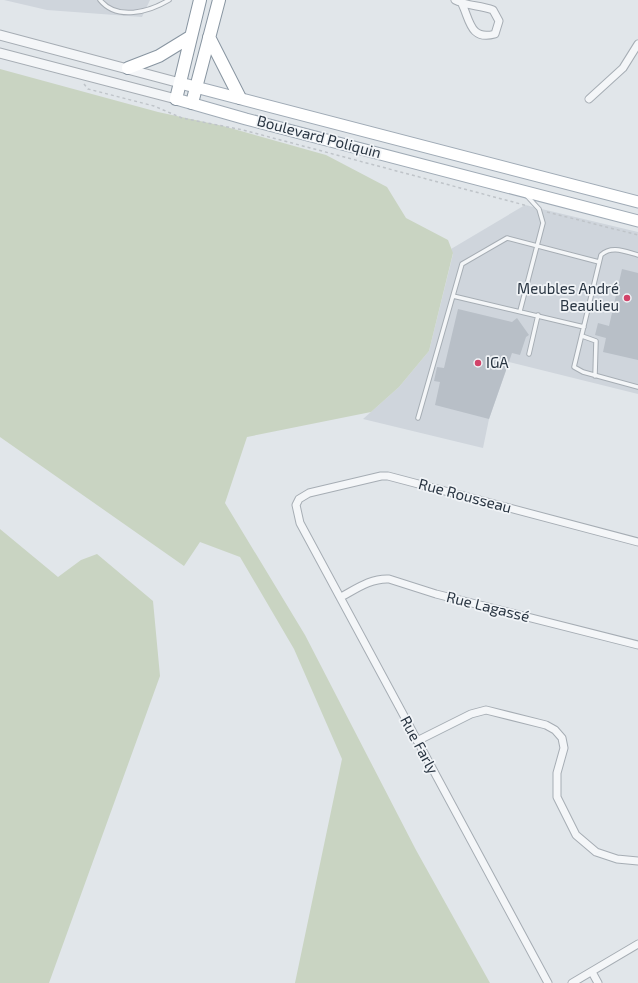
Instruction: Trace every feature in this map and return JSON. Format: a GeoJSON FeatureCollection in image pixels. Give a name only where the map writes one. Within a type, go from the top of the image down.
{"type":"FeatureCollection","features":[{"type":"Feature","properties":{"kind":"highway"},"geometry":{"type":"LineString","coordinates":[[176,99],[200,0]]}},
{"type":"Feature","properties":{"kind":"highway"},"geometry":{"type":"LineString","coordinates":[[192,103],[218,0]]}},
{"type":"Feature","properties":{"kind":"highway"},"geometry":{"type":"LineString","coordinates":[[128,68],[159,56],[190,37]]}},
{"type":"Feature","properties":{"kind":"highway"},"geometry":{"type":"LineString","coordinates":[[209,37],[240,98]]}},
{"type":"Feature","properties":{"kind":"main road","name":"Boulevard Poliquin"},"geometry":{"type":"LineString","coordinates":[[180,83],[638,202]]}},
{"type":"Feature","properties":{"kind":"main road","name":"Boulevard Poliquin"},"geometry":{"type":"LineString","coordinates":[[176,99],[638,221]]}},
{"type":"Feature","properties":{"kind":"street"},"geometry":{"type":"LineString","coordinates":[[454,0],[462,4],[478,5],[493,10],[499,21],[495,34],[488,36],[476,32],[468,24],[462,4]]}},
{"type":"Feature","properties":{"kind":"street","name":"Boulevard Poliquin"},"geometry":{"type":"LineString","coordinates":[[0,35],[180,83]]}},
{"type":"Feature","properties":{"kind":"street"},"geometry":{"type":"LineString","coordinates":[[589,99],[623,68],[638,44]]}},
{"type":"Feature","properties":{"kind":"street","name":"Boulevard Poliquin"},"geometry":{"type":"LineString","coordinates":[[0,53],[176,99]]}},
{"type":"Feature","properties":{"kind":"street","name":"Rue Rousseau"},"geometry":{"type":"LineString","coordinates":[[296,505],[299,499],[309,493],[381,476],[388,476],[638,542]]}},
{"type":"Feature","properties":{"kind":"street","name":"Rue Farly"},"geometry":{"type":"LineString","coordinates":[[296,505],[300,523],[548,983]]}},
{"type":"Feature","properties":{"kind":"street","name":"Rue Lagassé"},"geometry":{"type":"LineString","coordinates":[[341,597],[371,582],[389,579],[436,594],[638,645]]}},
{"type":"Feature","properties":{"kind":"street"},"geometry":{"type":"LineString","coordinates":[[417,742],[470,714],[486,710],[546,725],[555,730],[562,738],[564,748],[557,773],[557,797],[576,835],[596,852],[617,860],[638,861]]}},
{"type":"Feature","properties":{"kind":"street"},"geometry":{"type":"LineString","coordinates":[[572,983],[638,944]]}},
{"type":"Feature","properties":{"kind":"street"},"geometry":{"type":"LineString","coordinates":[[592,972],[598,983]]}},
{"type":"Feature","properties":{"kind":"lane"},"geometry":{"type":"LineString","coordinates":[[100,0],[111,10],[129,13],[146,11],[169,0]]}},
{"type":"Feature","properties":{"kind":"lane"},"geometry":{"type":"LineString","coordinates":[[520,311],[543,223],[539,209],[523,191]]}},
{"type":"Feature","properties":{"kind":"lane"},"geometry":{"type":"LineString","coordinates":[[418,418],[462,264],[507,238],[599,262]]}},
{"type":"Feature","properties":{"kind":"lane"},"geometry":{"type":"LineString","coordinates":[[638,255],[612,249],[606,250],[601,255],[574,367],[583,372],[638,387]]}},
{"type":"Feature","properties":{"kind":"lane"},"geometry":{"type":"LineString","coordinates":[[453,296],[584,326]]}},
{"type":"Feature","properties":{"kind":"lane"},"geometry":{"type":"LineString","coordinates":[[529,354],[538,315]]}},
{"type":"Feature","properties":{"kind":"lane"},"geometry":{"type":"LineString","coordinates":[[582,336],[596,341],[596,376]]}},
{"type":"Feature","properties":{"kind":"path","name":"Boulevard Poliquin"},"geometry":{"type":"LineString","coordinates":[[84,84],[88,89],[154,106],[182,118],[243,130],[638,235]]}},
{"type":"Feature","properties":{"kind":"shaded area"},"geometry":{"type":"Polygon","coordinates":[[[4,0],[150,0],[142,17],[47,10],[4,0]]]}},
{"type":"Feature","properties":{"kind":"shaded area"},"geometry":{"type":"Polygon","coordinates":[[[525,205],[638,232],[638,394],[509,362],[489,419],[483,448],[363,419],[399,387],[429,351],[453,254],[451,249],[525,205]]]}},
{"type":"Feature","properties":{"kind":"green space"},"geometry":{"type":"Polygon","coordinates":[[[0,69],[158,112],[223,126],[326,155],[387,187],[406,218],[448,240],[453,253],[429,351],[399,387],[371,412],[247,437],[225,503],[305,635],[416,850],[490,983],[295,983],[342,759],[294,649],[240,557],[200,542],[184,566],[0,437],[0,69]]]}},
{"type":"Feature","properties":{"kind":"green space"},"geometry":{"type":"Polygon","coordinates":[[[0,529],[58,577],[81,560],[97,554],[153,601],[160,676],[49,983],[0,983],[0,529]]]}},
{"type":"Feature","properties":{"kind":"building","name":"Meubles André Beaulieu"},"geometry":{"type":"Polygon","coordinates":[[[622,269],[638,273],[638,360],[603,352],[606,338],[595,335],[598,323],[609,326],[622,269]]]}},
{"type":"Feature","properties":{"kind":"building"},"geometry":{"type":"Polygon","coordinates":[[[458,309],[512,322],[517,318],[529,335],[526,337],[520,355],[512,353],[489,419],[435,405],[440,382],[434,381],[437,367],[444,368],[458,309]]]}},
{"type":"Feature","properties":{"kind":"place","name":"Meubles André Beaulieu"},"geometry":{"type":"Point","coordinates":[627,298]}},
{"type":"Feature","properties":{"kind":"place","name":"IGA"},"geometry":{"type":"Point","coordinates":[478,363]}}]}
